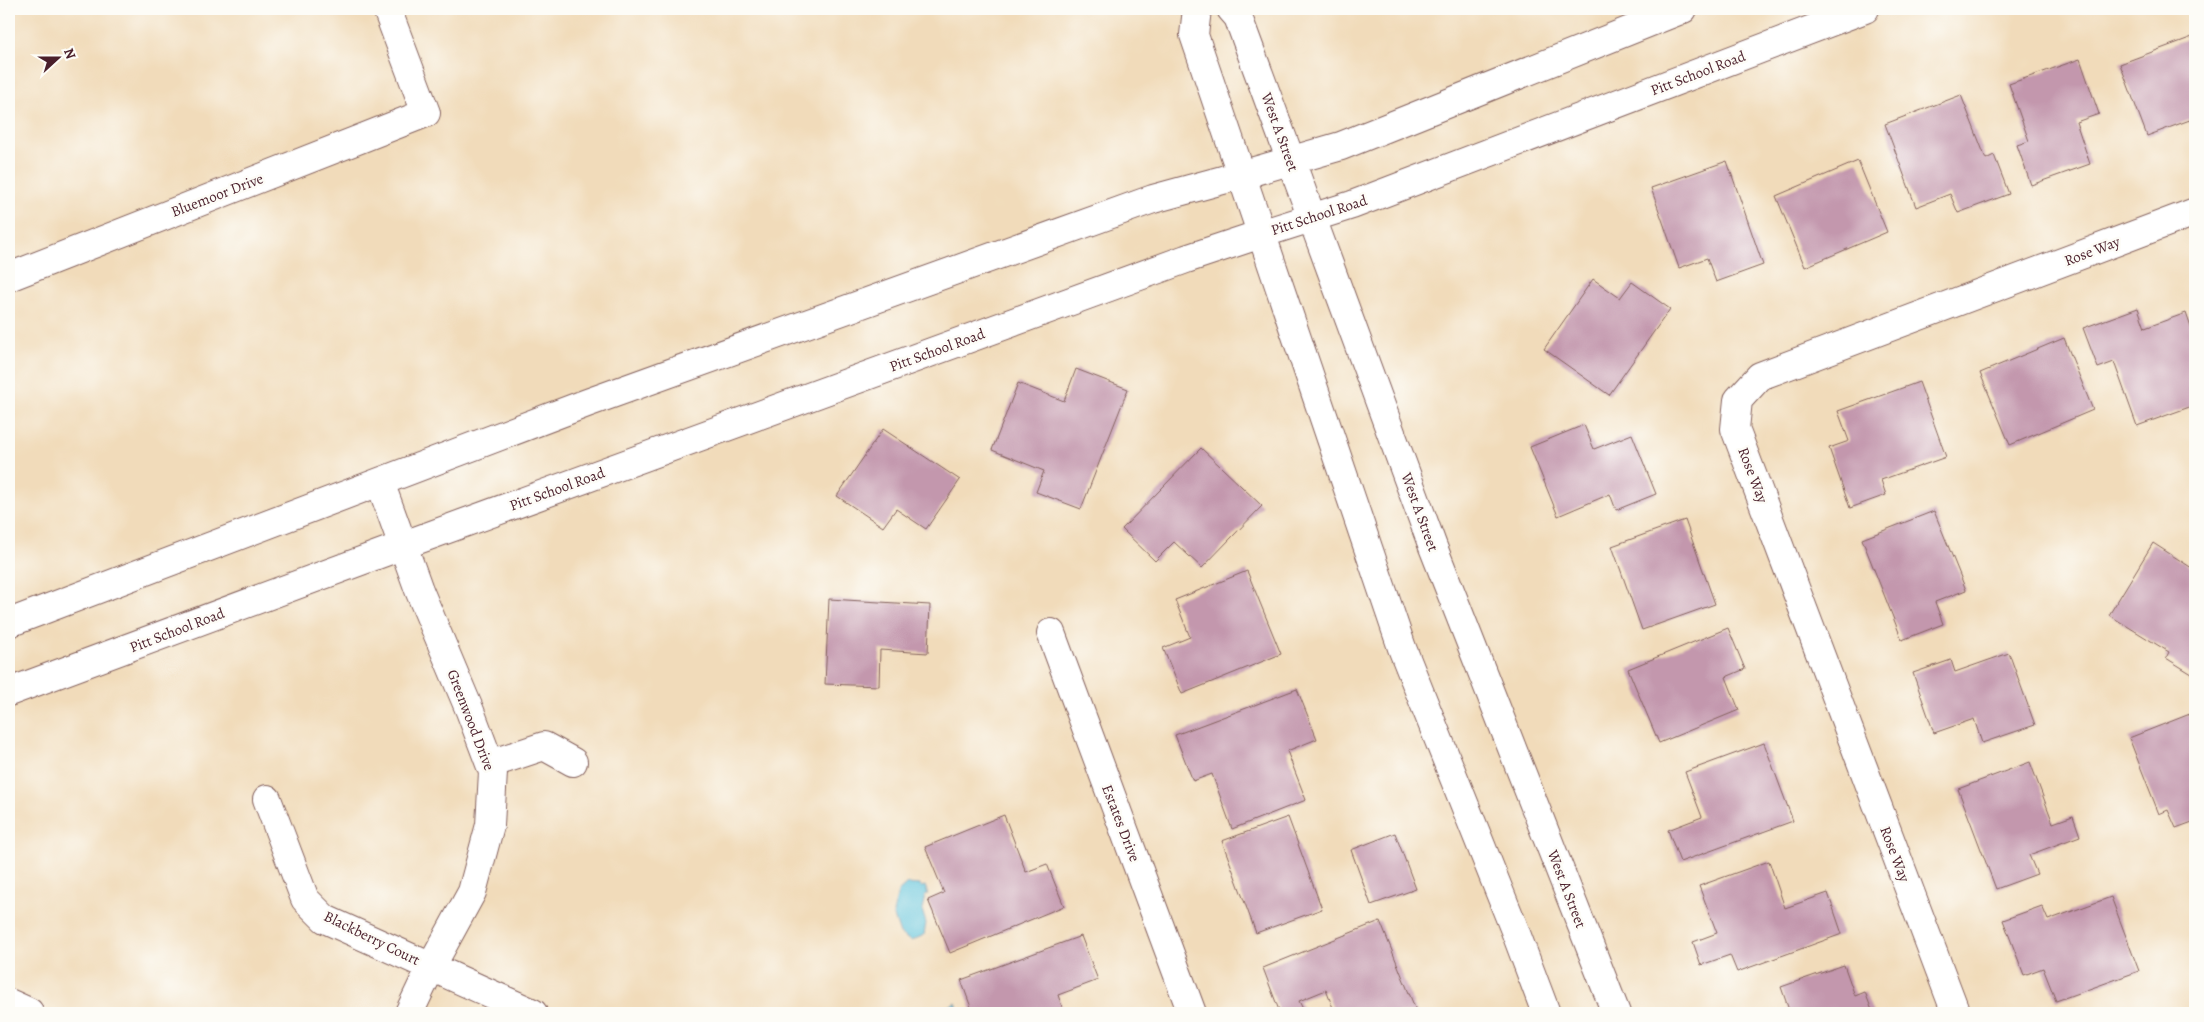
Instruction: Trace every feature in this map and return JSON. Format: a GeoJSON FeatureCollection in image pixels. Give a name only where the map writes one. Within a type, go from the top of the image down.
{"type":"FeatureCollection","features":[{"type":"Feature","properties":{"kind":"street","name":"Bluemoor Drive"},"geometry":{"type":"LineString","coordinates":[[9,277],[426,113],[388,9]]}},
{"type":"Feature","properties":{"kind":"street"},"geometry":{"type":"LineString","coordinates":[[1197,9],[1194,35],[1402,648],[1546,1013]]}},
{"type":"Feature","properties":{"kind":"street","name":"West A Street"},"geometry":{"type":"LineString","coordinates":[[1231,9],[1238,17],[1433,547],[1616,1013]]}},
{"type":"Feature","properties":{"kind":"street"},"geometry":{"type":"LineString","coordinates":[[9,623],[587,403],[1134,206],[1292,162],[1342,146],[1683,9]]}},
{"type":"Feature","properties":{"kind":"street","name":"Pitt School Road"},"geometry":{"type":"LineString","coordinates":[[9,692],[404,545],[1186,259],[1352,205],[1865,9]]}},
{"type":"Feature","properties":{"kind":"street","name":"Rose Way"},"geometry":{"type":"LineString","coordinates":[[1956,1013],[1735,429],[1738,400],[1760,376],[2195,212]]}},
{"type":"Feature","properties":{"kind":"street","name":"Greenwood Drive"},"geometry":{"type":"LineString","coordinates":[[380,482],[419,590],[493,772],[490,825],[472,892],[431,967],[409,1013]]}},
{"type":"Feature","properties":{"kind":"street","name":"Estates Drive"},"geometry":{"type":"LineString","coordinates":[[1050,633],[1192,1013]]}},
{"type":"Feature","properties":{"kind":"street"},"geometry":{"type":"LineString","coordinates":[[490,764],[544,746],[573,762]]}},
{"type":"Feature","properties":{"kind":"street","name":"Blackberry Court"},"geometry":{"type":"LineString","coordinates":[[267,798],[305,899],[325,919],[533,1013]]}},
{"type":"Feature","properties":{"kind":"water"},"geometry":{"type":"Polygon","coordinates":[[[907,884],[925,886],[928,894],[925,895],[922,910],[926,923],[924,935],[911,941],[900,934],[893,913],[898,892],[907,884]]]}},
{"type":"Feature","properties":{"kind":"water"},"geometry":{"type":"Polygon","coordinates":[[[956,1003],[960,1013],[932,1013],[956,1003]]]}},
{"type":"Feature","properties":{"kind":"building"},"geometry":{"type":"Polygon","coordinates":[[[2195,36],[2195,118],[2147,136],[2120,64],[2195,36]]]}},
{"type":"Feature","properties":{"kind":"building"},"geometry":{"type":"Polygon","coordinates":[[[2080,59],[2099,114],[2076,122],[2090,164],[2031,185],[2017,145],[2029,141],[2009,84],[2080,59]]]}},
{"type":"Feature","properties":{"kind":"building"},"geometry":{"type":"Polygon","coordinates":[[[1961,95],[1986,159],[1994,155],[2009,194],[1958,213],[1950,194],[1916,207],[1885,124],[1961,95]]]}},
{"type":"Feature","properties":{"kind":"building"},"geometry":{"type":"Polygon","coordinates":[[[1727,161],[1763,265],[1716,282],[1707,258],[1679,268],[1651,188],[1727,161]]]}},
{"type":"Feature","properties":{"kind":"building"},"geometry":{"type":"Polygon","coordinates":[[[1858,161],[1887,232],[1805,267],[1776,196],[1858,161]]]}},
{"type":"Feature","properties":{"kind":"building"},"geometry":{"type":"Polygon","coordinates":[[[1593,279],[1620,298],[1632,282],[1670,309],[1609,395],[1544,349],[1593,279]]]}},
{"type":"Feature","properties":{"kind":"building"},"geometry":{"type":"Polygon","coordinates":[[[2138,308],[2145,328],[2186,313],[2195,339],[2195,405],[2137,426],[2114,362],[2098,368],[2083,328],[2138,308]]]}},
{"type":"Feature","properties":{"kind":"building"},"geometry":{"type":"Polygon","coordinates":[[[2064,338],[2093,410],[2010,445],[1980,373],[2064,338]]]}},
{"type":"Feature","properties":{"kind":"building"},"geometry":{"type":"Polygon","coordinates":[[[1076,369],[1128,389],[1081,509],[1036,492],[1044,471],[992,450],[1018,383],[1064,401],[1076,369]]]}},
{"type":"Feature","properties":{"kind":"building"},"geometry":{"type":"Polygon","coordinates":[[[1919,382],[1946,457],[1881,480],[1886,495],[1850,508],[1829,448],[1849,441],[1838,411],[1919,382]]]}},
{"type":"Feature","properties":{"kind":"building"},"geometry":{"type":"Polygon","coordinates":[[[1584,425],[1594,449],[1632,434],[1656,494],[1616,510],[1610,494],[1558,516],[1530,447],[1584,425]]]}},
{"type":"Feature","properties":{"kind":"building"},"geometry":{"type":"Polygon","coordinates":[[[883,429],[960,480],[926,529],[896,509],[883,527],[837,496],[883,429]]]}},
{"type":"Feature","properties":{"kind":"building"},"geometry":{"type":"Polygon","coordinates":[[[1201,448],[1262,506],[1202,568],[1174,542],[1155,561],[1122,529],[1201,448]]]}},
{"type":"Feature","properties":{"kind":"building"},"geometry":{"type":"Polygon","coordinates":[[[1934,511],[1966,590],[1935,602],[1943,624],[1902,640],[1862,539],[1934,511]]]}},
{"type":"Feature","properties":{"kind":"building"},"geometry":{"type":"Polygon","coordinates":[[[1685,520],[1715,604],[1642,630],[1612,546],[1685,520]]]}},
{"type":"Feature","properties":{"kind":"building"},"geometry":{"type":"Polygon","coordinates":[[[2153,543],[2195,570],[2195,676],[2166,658],[2169,652],[2109,615],[2153,543]]]}},
{"type":"Feature","properties":{"kind":"building"},"geometry":{"type":"Polygon","coordinates":[[[1247,571],[1281,654],[1182,694],[1163,648],[1190,637],[1175,600],[1247,571]]]}},
{"type":"Feature","properties":{"kind":"building"},"geometry":{"type":"Polygon","coordinates":[[[829,599],[930,605],[928,653],[880,650],[879,686],[825,684],[829,599]]]}},
{"type":"Feature","properties":{"kind":"building"},"geometry":{"type":"Polygon","coordinates":[[[1728,628],[1745,669],[1726,677],[1739,710],[1659,743],[1628,669],[1728,628]]]}},
{"type":"Feature","properties":{"kind":"building"},"geometry":{"type":"Polygon","coordinates":[[[2009,653],[2035,725],[1982,743],[1974,719],[1934,733],[1913,673],[1951,660],[1955,672],[2009,653]]]}},
{"type":"Feature","properties":{"kind":"building"},"geometry":{"type":"Polygon","coordinates":[[[1297,689],[1317,739],[1287,751],[1306,800],[1232,829],[1212,774],[1193,781],[1175,735],[1297,689]]]}},
{"type":"Feature","properties":{"kind":"building"},"geometry":{"type":"Polygon","coordinates":[[[2195,712],[2195,821],[2176,828],[2168,810],[2159,814],[2129,738],[2195,712]]]}},
{"type":"Feature","properties":{"kind":"building"},"geometry":{"type":"Polygon","coordinates":[[[1764,743],[1793,821],[1680,862],[1668,830],[1702,817],[1685,772],[1764,743]]]}},
{"type":"Feature","properties":{"kind":"building"},"geometry":{"type":"Polygon","coordinates":[[[2030,762],[2053,823],[2073,816],[2080,836],[2029,855],[2037,874],[1996,889],[1958,789],[2030,762]]]}},
{"type":"Feature","properties":{"kind":"building"},"geometry":{"type":"Polygon","coordinates":[[[1004,815],[1026,872],[1047,864],[1064,906],[950,953],[928,900],[944,893],[925,847],[1004,815]]]}},
{"type":"Feature","properties":{"kind":"building"},"geometry":{"type":"Polygon","coordinates":[[[1288,817],[1322,909],[1256,933],[1222,841],[1288,817]]]}},
{"type":"Feature","properties":{"kind":"building"},"geometry":{"type":"Polygon","coordinates":[[[1395,833],[1416,889],[1371,905],[1351,850],[1395,833]]]}},
{"type":"Feature","properties":{"kind":"building"},"geometry":{"type":"Polygon","coordinates":[[[1769,861],[1785,908],[1828,893],[1842,934],[1737,972],[1730,955],[1701,965],[1693,942],[1717,933],[1699,886],[1769,861]]]}},
{"type":"Feature","properties":{"kind":"building"},"geometry":{"type":"Polygon","coordinates":[[[2111,897],[2139,971],[2056,1001],[2043,968],[2024,975],[2003,920],[2042,906],[2048,920],[2111,897]]]}},
{"type":"Feature","properties":{"kind":"building"},"geometry":{"type":"Polygon","coordinates":[[[1380,921],[1417,1013],[1335,1013],[1326,990],[1299,1001],[1305,1013],[1280,1013],[1263,968],[1380,921]]]}},
{"type":"Feature","properties":{"kind":"building"},"geometry":{"type":"Polygon","coordinates":[[[1081,936],[1098,980],[1058,995],[1064,1013],[973,1013],[961,980],[1081,936]]]}},
{"type":"Feature","properties":{"kind":"building"},"geometry":{"type":"Polygon","coordinates":[[[1844,965],[1855,996],[1865,992],[1873,1013],[1790,1013],[1781,987],[1844,965]]]}},
{"type":"Feature","properties":{"kind":"building"},"geometry":{"type":"Polygon","coordinates":[[[2142,1009],[2143,1013],[2132,1013],[2142,1009]]]}}]}
